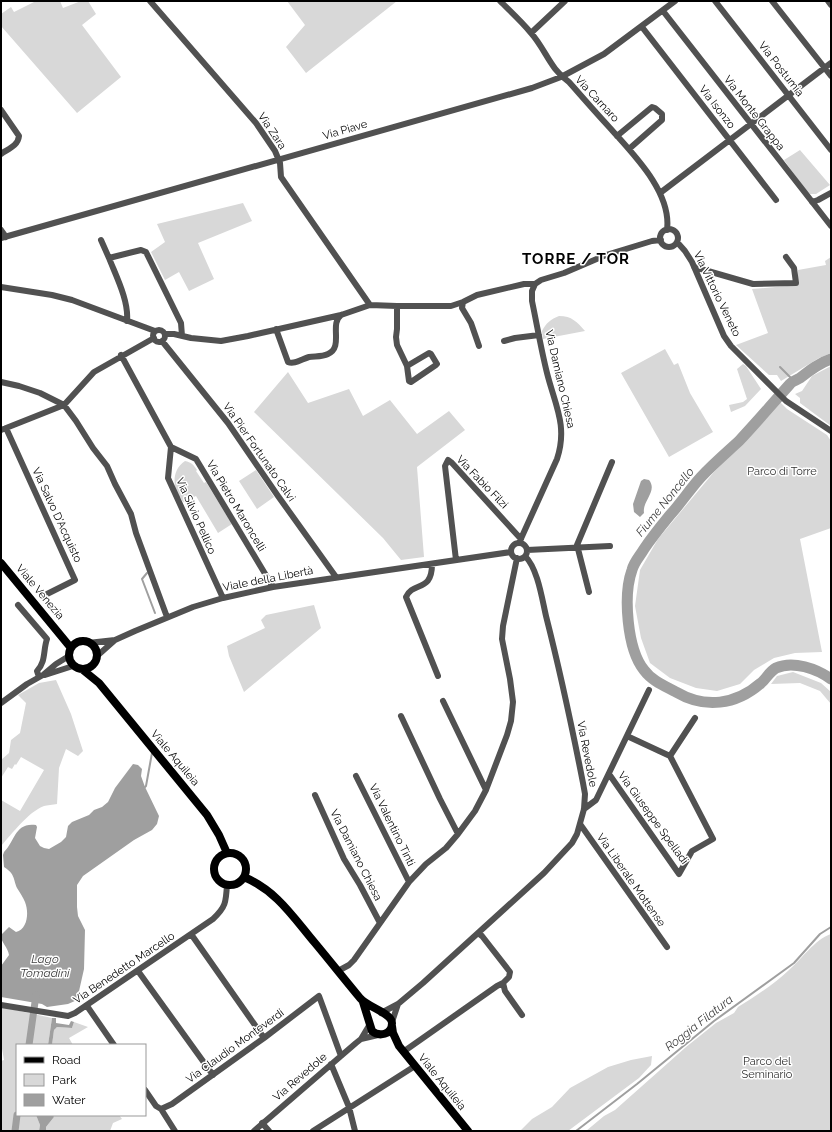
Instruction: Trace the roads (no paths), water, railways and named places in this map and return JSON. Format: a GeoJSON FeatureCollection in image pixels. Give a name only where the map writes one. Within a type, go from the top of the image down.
{"type":"FeatureCollection","features":[{"type":"Feature","properties":{"kind":"main road","name":"Viale Venezia"},"geometry":{"type":"LineString","coordinates":[[1,563],[61,636],[70,652]]}},
{"type":"Feature","properties":{"kind":"main road","name":"Viale Venezia"},"geometry":{"type":"LineString","coordinates":[[61,636],[78,642]]}},
{"type":"Feature","properties":{"kind":"main road"},"geometry":{"type":"LineString","coordinates":[[73,666],[70,661],[70,652],[78,642],[83,641],[88,643],[94,648],[99,683]]}},
{"type":"Feature","properties":{"kind":"main road"},"geometry":{"type":"LineString","coordinates":[[83,670],[89,668],[96,658]]}},
{"type":"Feature","properties":{"kind":"main road","name":"Viale Aquileia"},"geometry":{"type":"LineString","coordinates":[[73,666],[83,670],[99,683],[207,815],[219,835],[226,853]]}},
{"type":"Feature","properties":{"kind":"main road"},"geometry":{"type":"LineString","coordinates":[[226,853],[235,853],[244,860],[246,868],[244,877],[236,884],[227,884],[218,879],[214,866],[219,857],[226,853]]}},
{"type":"Feature","properties":{"kind":"main road","name":"Viale Aquileia"},"geometry":{"type":"LineString","coordinates":[[244,877],[254,881],[274,895],[363,1002],[372,1031],[401,1049]]}},
{"type":"Feature","properties":{"kind":"main road","name":"Viale Aquileia"},"geometry":{"type":"LineString","coordinates":[[363,1002],[388,1015],[392,1024],[393,1033],[401,1049],[468,1131]]}},
{"type":"Feature","properties":{"kind":"main road"},"geometry":{"type":"LineString","coordinates":[[370,1023],[374,1015],[382,1012]]}},
{"type":"Feature","properties":{"kind":"main road"},"geometry":{"type":"LineString","coordinates":[[380,1035],[388,1032],[392,1024]]}},
{"type":"Feature","properties":{"kind":"street","name":"Via Zara"},"geometry":{"type":"LineString","coordinates":[[150,1],[256,123],[275,151],[279,160],[281,177],[370,305]]}},
{"type":"Feature","properties":{"kind":"street","name":"Via Carnaro"},"geometry":{"type":"LineString","coordinates":[[500,1],[531,33],[544,50],[555,71],[569,82],[641,163],[660,193],[669,220],[667,230]]}},
{"type":"Feature","properties":{"kind":"street"},"geometry":{"type":"LineString","coordinates":[[531,33],[565,1]]}},
{"type":"Feature","properties":{"kind":"street","name":"Via Piave"},"geometry":{"type":"LineString","coordinates":[[3,238],[510,95],[561,77],[604,54],[675,1]]}},
{"type":"Feature","properties":{"kind":"street","name":"Via Postumia"},"geometry":{"type":"LineString","coordinates":[[715,1],[831,150]]}},
{"type":"Feature","properties":{"kind":"street"},"geometry":{"type":"LineString","coordinates":[[772,1],[831,76]]}},
{"type":"Feature","properties":{"kind":"street"},"geometry":{"type":"LineString","coordinates":[[828,1],[831,5]]}},
{"type":"Feature","properties":{"kind":"street","name":"Via Monte Grappa"},"geometry":{"type":"LineString","coordinates":[[662,11],[831,226]]}},
{"type":"Feature","properties":{"kind":"street","name":"Via Isonzo"},"geometry":{"type":"LineString","coordinates":[[642,27],[776,200]]}},
{"type":"Feature","properties":{"kind":"street"},"geometry":{"type":"LineString","coordinates":[[660,193],[831,63]]}},
{"type":"Feature","properties":{"kind":"street","name":"Via Carnaro"},"geometry":{"type":"LineString","coordinates":[[617,136],[652,107],[662,114],[662,120],[629,149]]}},
{"type":"Feature","properties":{"kind":"street"},"geometry":{"type":"LineString","coordinates":[[1,110],[19,136],[16,144],[1,154]]}},
{"type":"Feature","properties":{"kind":"street"},"geometry":{"type":"LineString","coordinates":[[812,202],[831,193]]}},
{"type":"Feature","properties":{"kind":"street","name":"Via Vittorio Veneto"},"geometry":{"type":"LineString","coordinates":[[667,230],[671,229],[676,232],[678,239],[677,242],[685,251],[694,267],[724,336],[731,346],[786,401],[831,431]]}},
{"type":"Feature","properties":{"kind":"street"},"geometry":{"type":"LineString","coordinates":[[1,230],[3,238]]}},
{"type":"Feature","properties":{"kind":"street"},"geometry":{"type":"LineString","coordinates":[[667,230],[662,234],[662,244],[669,247],[677,242]]}},
{"type":"Feature","properties":{"kind":"street"},"geometry":{"type":"LineString","coordinates":[[101,240],[125,301],[127,314],[126,320]]}},
{"type":"Feature","properties":{"kind":"street"},"geometry":{"type":"LineString","coordinates":[[3,429],[64,406],[94,372],[161,330],[165,334],[174,334],[206,340],[220,340],[248,336],[341,315],[370,305],[445,307],[457,305],[476,295],[524,284],[535,284],[541,280],[564,273],[601,257],[652,241],[661,240]]}},
{"type":"Feature","properties":{"kind":"street"},"geometry":{"type":"LineString","coordinates":[[109,258],[141,250],[146,252],[181,323],[182,336]]}},
{"type":"Feature","properties":{"kind":"street"},"geometry":{"type":"LineString","coordinates":[[694,267],[753,284],[796,283],[794,268],[786,257]]}},
{"type":"Feature","properties":{"kind":"street","name":"Via Damiano Chiesa"},"geometry":{"type":"LineString","coordinates":[[520,541],[557,459],[561,448],[562,438],[560,416],[547,373],[531,296],[535,284]]}},
{"type":"Feature","properties":{"kind":"street"},"geometry":{"type":"LineString","coordinates":[[1,287],[45,294],[89,306],[126,320],[154,335],[156,341],[162,341],[165,338],[165,334]]}},
{"type":"Feature","properties":{"kind":"street"},"geometry":{"type":"LineString","coordinates":[[463,302],[462,308],[471,323],[479,346]]}},
{"type":"Feature","properties":{"kind":"street"},"geometry":{"type":"LineString","coordinates":[[397,306],[397,345],[407,366],[408,381],[411,382],[437,364],[429,353],[407,366]]}},
{"type":"Feature","properties":{"kind":"street"},"geometry":{"type":"LineString","coordinates":[[276,329],[287,360],[289,363],[293,363],[310,357],[326,355],[332,351],[336,343],[336,320],[341,315]]}},
{"type":"Feature","properties":{"kind":"street"},"geometry":{"type":"LineString","coordinates":[[504,341],[539,335]]}},
{"type":"Feature","properties":{"kind":"street","name":"Via Pier Fortunato Calvi"},"geometry":{"type":"LineString","coordinates":[[162,341],[228,423],[336,577]]}},
{"type":"Feature","properties":{"kind":"street"},"geometry":{"type":"LineString","coordinates":[[121,355],[171,447]]}},
{"type":"Feature","properties":{"kind":"street"},"geometry":{"type":"LineString","coordinates":[[1,382],[40,393],[64,406],[107,466],[131,514],[136,533],[167,617]]}},
{"type":"Feature","properties":{"kind":"street","name":"Via Salvo D'Acquisto"},"geometry":{"type":"LineString","coordinates":[[3,429],[75,580],[45,595]]}},
{"type":"Feature","properties":{"kind":"street","name":"Via Pietro Maroncelli"},"geometry":{"type":"LineString","coordinates":[[171,447],[196,459],[273,587]]}},
{"type":"Feature","properties":{"kind":"street","name":"Via Silvio Pellico"},"geometry":{"type":"LineString","coordinates":[[171,447],[168,478],[223,598]]}},
{"type":"Feature","properties":{"kind":"street","name":"Via Fabio Filzi"},"geometry":{"type":"LineString","coordinates":[[456,560],[444,466],[448,460],[520,541]]}},
{"type":"Feature","properties":{"kind":"street"},"geometry":{"type":"LineString","coordinates":[[589,592],[578,547],[578,541],[612,462]]}},
{"type":"Feature","properties":{"kind":"street"},"geometry":{"type":"LineString","coordinates":[[526,553],[525,545],[520,541],[514,545],[512,552],[517,558],[522,558],[526,553],[578,547],[610,546]]}},
{"type":"Feature","properties":{"kind":"street","name":"Viale della Libertà"},"geometry":{"type":"LineString","coordinates":[[88,643],[115,640],[193,607],[223,598],[273,587],[512,552]]}},
{"type":"Feature","properties":{"kind":"street","name":"Via Revedole"},"geometry":{"type":"LineString","coordinates":[[382,1012],[398,1004],[478,933],[561,855],[572,843],[577,834],[584,809],[585,794],[538,584],[526,553]]}},
{"type":"Feature","properties":{"kind":"street","name":"Via Damiano Chiesa"},"geometry":{"type":"LineString","coordinates":[[338,971],[349,965],[409,882],[426,864],[446,848],[458,834],[486,790],[511,722],[513,702],[502,639],[503,626],[517,558]]}},
{"type":"Feature","properties":{"kind":"street"},"geometry":{"type":"LineString","coordinates":[[432,564],[431,578],[408,593],[406,597],[438,676]]}},
{"type":"Feature","properties":{"kind":"street"},"geometry":{"type":"LineString","coordinates":[[18,605],[47,639],[43,654],[43,662],[37,671],[41,676]]}},
{"type":"Feature","properties":{"kind":"street","name":"Viale della Libertà"},"geometry":{"type":"LineString","coordinates":[[96,658],[115,640]]}},
{"type":"Feature","properties":{"kind":"street"},"geometry":{"type":"LineString","coordinates":[[1,703],[27,684],[41,676],[70,652]]}},
{"type":"Feature","properties":{"kind":"street"},"geometry":{"type":"LineString","coordinates":[[41,676],[73,666]]}},
{"type":"Feature","properties":{"kind":"street"},"geometry":{"type":"LineString","coordinates":[[584,809],[596,800],[649,690]]}},
{"type":"Feature","properties":{"kind":"street"},"geometry":{"type":"LineString","coordinates":[[443,701],[486,790]]}},
{"type":"Feature","properties":{"kind":"street"},"geometry":{"type":"LineString","coordinates":[[401,716],[458,834]]}},
{"type":"Feature","properties":{"kind":"street"},"geometry":{"type":"LineString","coordinates":[[627,736],[670,756],[696,718]]}},
{"type":"Feature","properties":{"kind":"street","name":"Via Giuseppe Spelladi"},"geometry":{"type":"LineString","coordinates":[[609,774],[679,874],[692,851],[713,838],[670,756]]}},
{"type":"Feature","properties":{"kind":"street","name":"Via Valentino Tinti"},"geometry":{"type":"LineString","coordinates":[[356,776],[409,882]]}},
{"type":"Feature","properties":{"kind":"street","name":"Via Damiano Chiesa"},"geometry":{"type":"LineString","coordinates":[[315,795],[344,860],[360,885],[380,923]]}},
{"type":"Feature","properties":{"kind":"street","name":"Via Liberale Mottense"},"geometry":{"type":"LineString","coordinates":[[580,824],[666,947]]}},
{"type":"Feature","properties":{"kind":"street","name":"Via Benedetto Marcello"},"geometry":{"type":"LineString","coordinates":[[1,1005],[68,1016],[87,1006],[220,913],[225,904],[227,884]]}},
{"type":"Feature","properties":{"kind":"street"},"geometry":{"type":"LineString","coordinates":[[401,1049],[509,978],[510,972],[478,933]]}},
{"type":"Feature","properties":{"kind":"street"},"geometry":{"type":"LineString","coordinates":[[191,934],[264,1038]]}},
{"type":"Feature","properties":{"kind":"street"},"geometry":{"type":"LineString","coordinates":[[138,971],[213,1075]]}},
{"type":"Feature","properties":{"kind":"street"},"geometry":{"type":"LineString","coordinates":[[503,983],[505,992],[522,1015]]}},
{"type":"Feature","properties":{"kind":"street","name":"Via Claudio Monteverdi"},"geometry":{"type":"LineString","coordinates":[[161,1109],[172,1104],[213,1075],[325,992]]}},
{"type":"Feature","properties":{"kind":"street"},"geometry":{"type":"LineString","coordinates":[[318,996],[341,1056]]}},
{"type":"Feature","properties":{"kind":"street","name":"Via Revedole"},"geometry":{"type":"LineString","coordinates":[[392,1024],[398,1004]]}},
{"type":"Feature","properties":{"kind":"street"},"geometry":{"type":"LineString","coordinates":[[87,1006],[113,1044]]}},
{"type":"Feature","properties":{"kind":"street","name":"Via Revedole"},"geometry":{"type":"LineString","coordinates":[[254,1131],[361,1039],[370,1023]]}},
{"type":"Feature","properties":{"kind":"street","name":"Via Revedole"},"geometry":{"type":"LineString","coordinates":[[361,1039],[380,1035]]}},
{"type":"Feature","properties":{"kind":"street"},"geometry":{"type":"LineString","coordinates":[[332,1064],[349,1107],[355,1131]]}},
{"type":"Feature","properties":{"kind":"street"},"geometry":{"type":"LineString","coordinates":[[313,1131],[415,1066]]}},
{"type":"Feature","properties":{"kind":"street"},"geometry":{"type":"LineString","coordinates":[[146,1091],[156,1106],[161,1109],[175,1131]]}},
{"type":"Feature","properties":{"kind":"street"},"geometry":{"type":"LineString","coordinates":[[262,1123],[269,1131]]}},
{"type":"Feature","properties":{"kind":"water"},"geometry":{"type":"Polygon","coordinates":[[[644,479],[649,480],[652,488],[645,504],[644,513],[640,517],[634,512],[633,504],[641,481],[644,479]]]}},
{"type":"Feature","properties":{"kind":"water","name":"Lago Tomadini"},"geometry":{"type":"Polygon","coordinates":[[[133,764],[138,765],[142,769],[141,776],[159,816],[157,824],[152,830],[134,840],[83,876],[77,885],[78,916],[85,930],[84,969],[77,1000],[68,1004],[47,1007],[42,1004],[1,997],[1,966],[9,955],[1,935],[9,927],[16,932],[20,930],[25,924],[27,915],[25,902],[17,888],[13,876],[4,867],[4,852],[8,848],[16,833],[24,826],[29,825],[36,825],[35,838],[40,846],[49,849],[61,842],[66,837],[68,826],[72,822],[89,815],[94,810],[102,807],[108,802],[115,788],[133,764]]]}},
{"type":"Feature","properties":{"kind":"water"},"geometry":{"type":"Polygon","coordinates":[[[52,1018],[56,1018],[56,1023],[69,1025],[71,1021],[74,1022],[72,1028],[57,1027],[54,1030],[52,1044],[48,1044],[52,1018]]]}},
{"type":"Feature","properties":{"kind":"water"},"geometry":{"type":"Polygon","coordinates":[[[36,1116],[54,1116],[46,1127],[46,1131],[39,1131],[40,1125],[36,1116]]]}},
{"type":"Feature","properties":{"kind":"waterway","name":"Fiume Noncello"},"geometry":{"type":"LineString","coordinates":[[831,359],[793,381],[739,441],[693,486],[653,536],[634,564],[629,581],[627,607],[630,636],[638,661],[647,674],[659,683],[698,701],[720,702],[741,696],[763,681],[774,669],[783,666],[797,665],[805,667],[819,672],[831,679]]}},
{"type":"Feature","properties":{"kind":"waterway"},"geometry":{"type":"LineString","coordinates":[[780,367],[794,381]]}},
{"type":"Feature","properties":{"kind":"waterway"},"geometry":{"type":"LineString","coordinates":[[147,573],[142,579],[155,613]]}},
{"type":"Feature","properties":{"kind":"waterway"},"geometry":{"type":"LineString","coordinates":[[144,788],[146,786],[152,753]]}},
{"type":"Feature","properties":{"kind":"waterway","name":"Roggia Filatura"},"geometry":{"type":"LineString","coordinates":[[576,1131],[637,1084],[714,1021],[794,963],[820,934],[831,927]]}},
{"type":"Feature","properties":{"kind":"waterway"},"geometry":{"type":"LineString","coordinates":[[29,1044],[36,995]]}},
{"type":"Feature","properties":{"kind":"waterway"},"geometry":{"type":"LineString","coordinates":[[15,1131],[17,1116]]}},
{"type":"Feature","properties":{"kind":"district","name":"TORRE / TOR"},"geometry":{"type":"Point","coordinates":[576,259]}},
{"type":"Feature","properties":{"kind":"park label","name":"Parco di Torre"},"geometry":{"type":"Point","coordinates":[782,471]}},
{"type":"Feature","properties":{"kind":"park label","name":"Parco del Seminario"},"geometry":{"type":"Point","coordinates":[767,1067]}}]}
